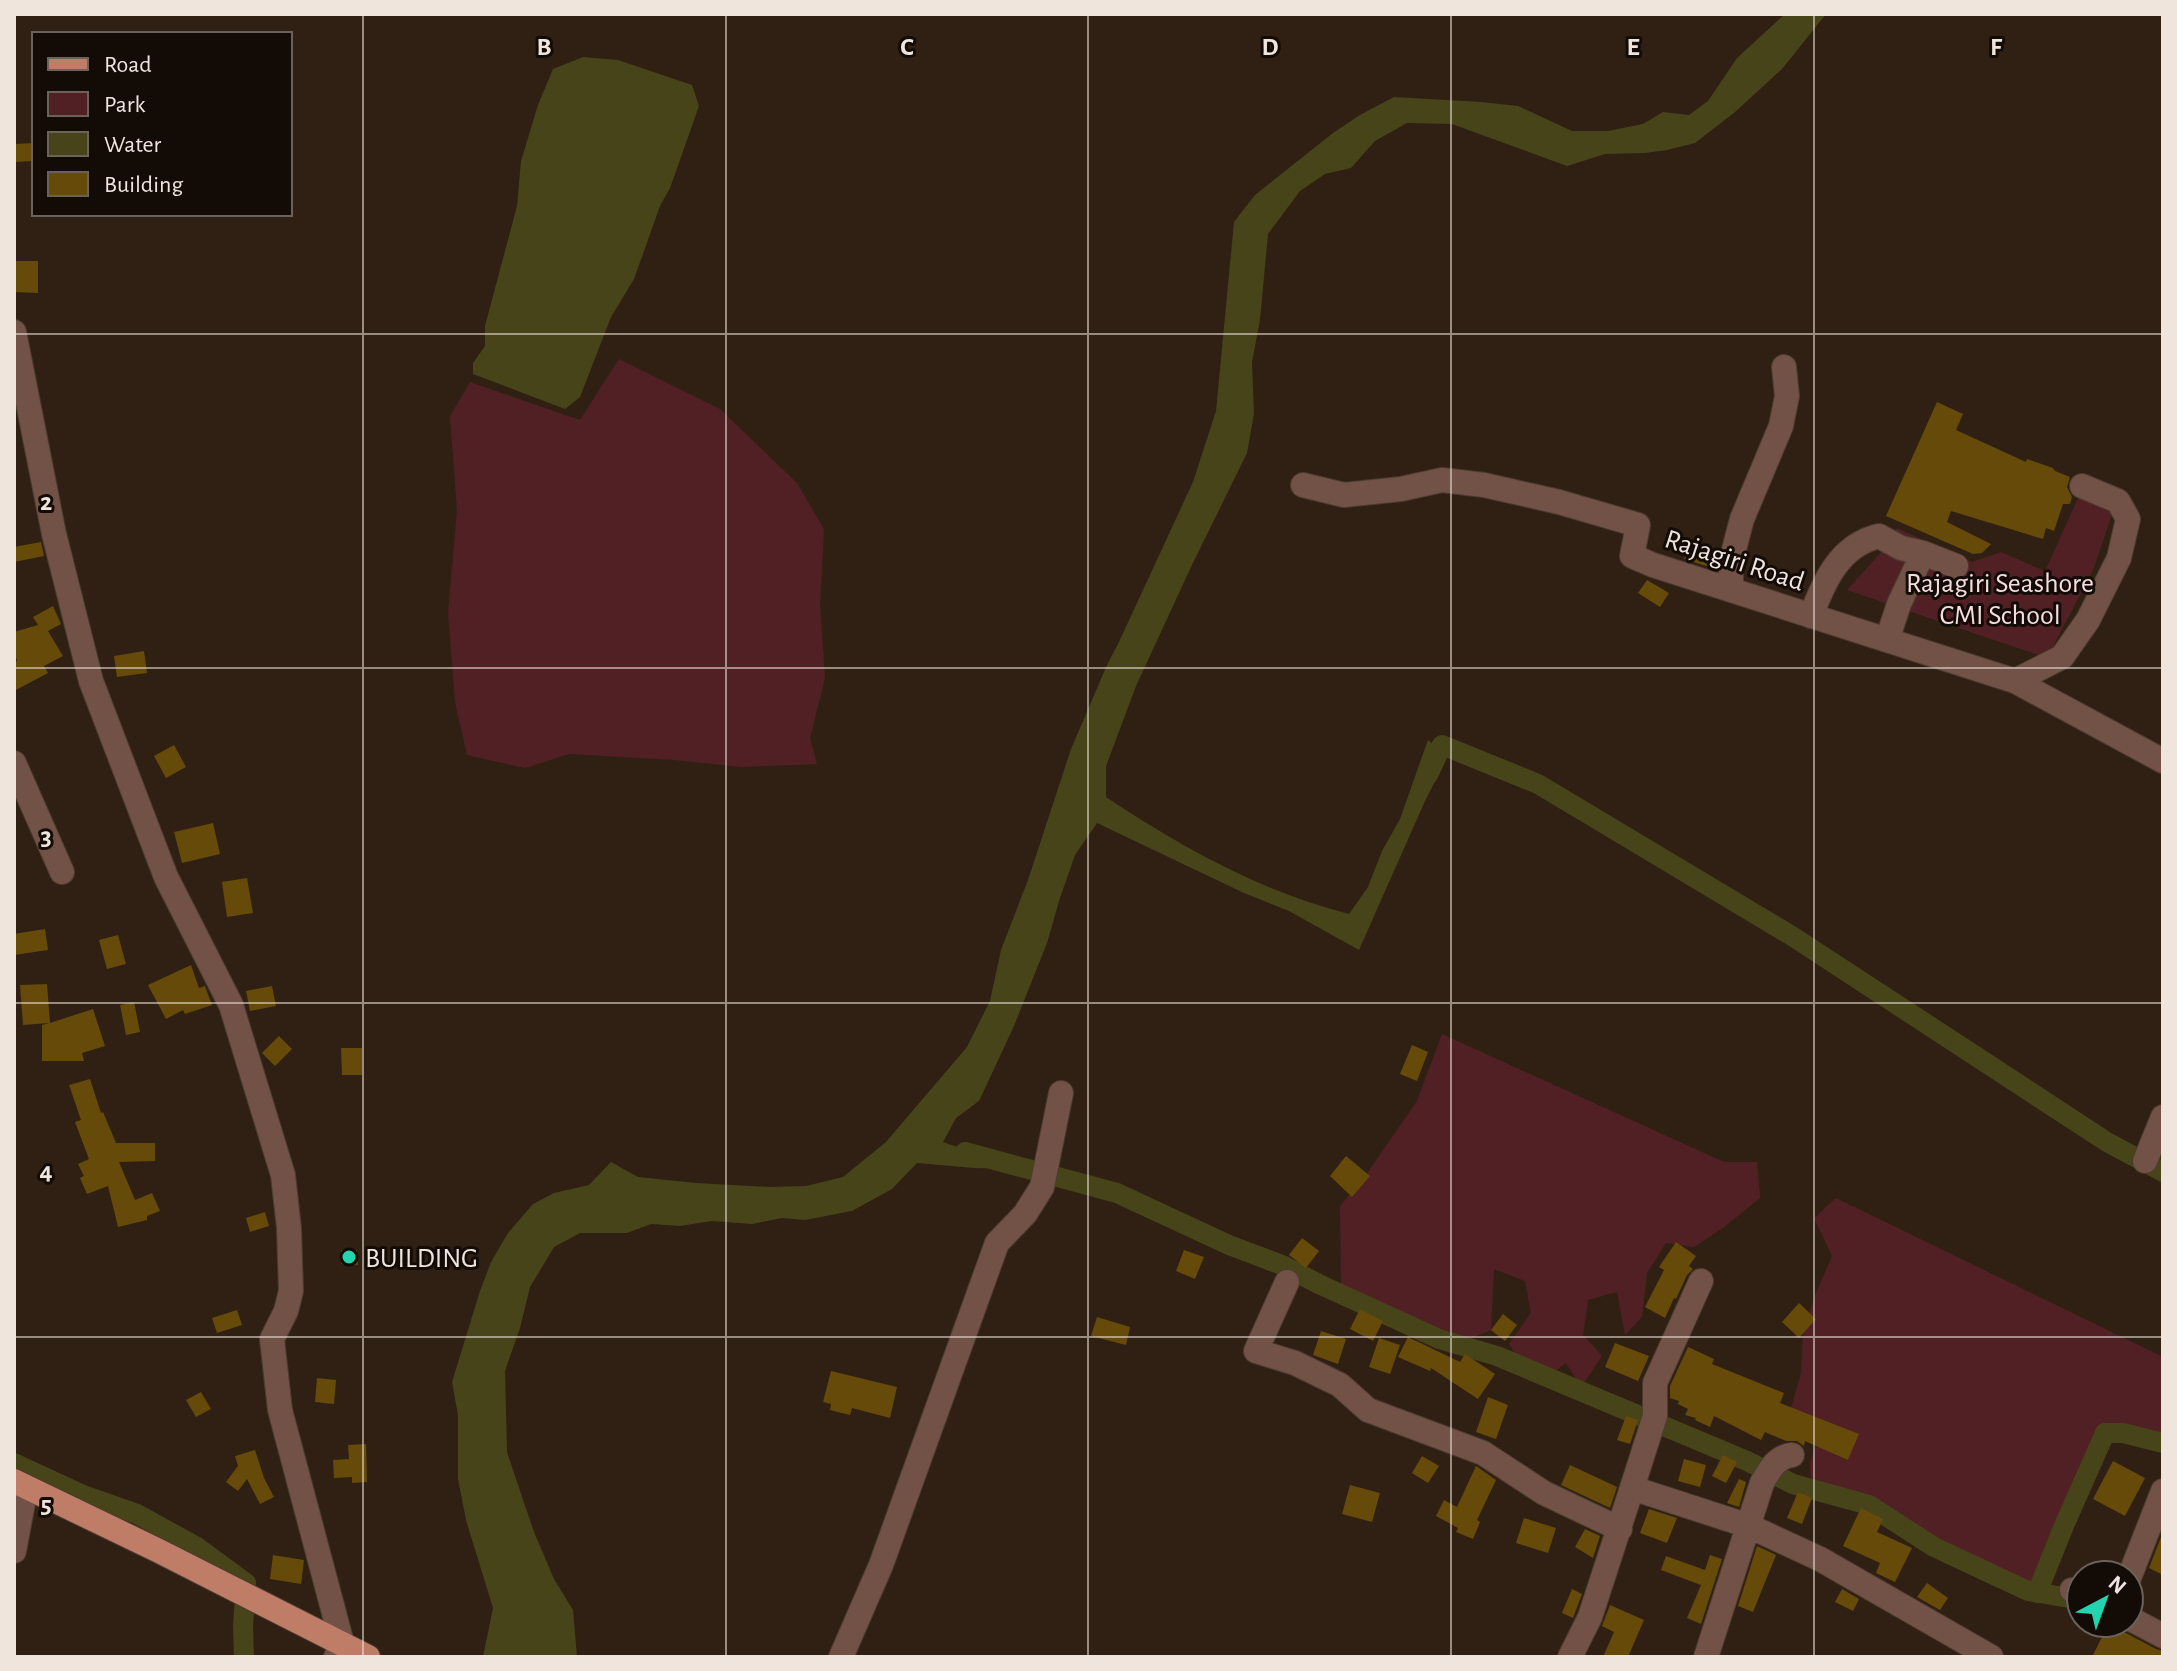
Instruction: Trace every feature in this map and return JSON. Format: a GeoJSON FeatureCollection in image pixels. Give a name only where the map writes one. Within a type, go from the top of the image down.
{"type":"FeatureCollection","features":[{"type":"Feature","properties":{"kind":"main road"},"geometry":{"type":"LineString","coordinates":[[20,1484],[226,1584],[272,1608],[339,1650],[368,1657]]}},
{"type":"Feature","properties":{"kind":"street"},"geometry":{"type":"LineString","coordinates":[[14,332],[54,534],[91,681],[166,877],[231,1005],[283,1175],[291,1291],[286,1311],[272,1339],[280,1410],[339,1650]]}},
{"type":"Feature","properties":{"kind":"street"},"geometry":{"type":"LineString","coordinates":[[1731,590],[1731,561],[1742,519],[1781,426],[1787,396],[1784,367]]}},
{"type":"Feature","properties":{"kind":"street","name":"Rajagiri Road"},"geometry":{"type":"LineString","coordinates":[[1303,485],[1344,495],[1401,489],[1442,480],[1484,485],[1559,502],[1638,525],[1632,556],[2015,681],[2163,761]]}},
{"type":"Feature","properties":{"kind":"street"},"geometry":{"type":"LineString","coordinates":[[2015,681],[2062,657],[2088,620],[2119,558],[2128,519],[2118,501],[2082,486]]}},
{"type":"Feature","properties":{"kind":"street"},"geometry":{"type":"LineString","coordinates":[[1811,616],[1818,594],[1845,553],[1867,539],[1879,536],[1901,548],[1956,566]]}},
{"type":"Feature","properties":{"kind":"street"},"geometry":{"type":"LineString","coordinates":[[1887,640],[1899,604],[1923,553]]}},
{"type":"Feature","properties":{"kind":"street"},"geometry":{"type":"LineString","coordinates":[[14,763],[62,872]]}},
{"type":"Feature","properties":{"kind":"street"},"geometry":{"type":"LineString","coordinates":[[841,1657],[881,1565],[997,1243],[1025,1214],[1042,1187],[1061,1093]]}},
{"type":"Feature","properties":{"kind":"street"},"geometry":{"type":"LineString","coordinates":[[2145,1161],[2163,1117]]}},
{"type":"Feature","properties":{"kind":"street"},"geometry":{"type":"LineString","coordinates":[[1570,1657],[1590,1617],[1653,1423],[1655,1383],[1701,1281]]}},
{"type":"Feature","properties":{"kind":"street"},"geometry":{"type":"LineString","coordinates":[[1287,1282],[1256,1351],[1295,1363],[1340,1385],[1368,1410],[1483,1453],[1544,1493],[1620,1529]]}},
{"type":"Feature","properties":{"kind":"street"},"geometry":{"type":"LineString","coordinates":[[1706,1657],[1749,1526],[1776,1467]]}},
{"type":"Feature","properties":{"kind":"street"},"geometry":{"type":"LineString","coordinates":[[14,1551],[20,1484]]}},
{"type":"Feature","properties":{"kind":"street"},"geometry":{"type":"LineString","coordinates":[[1632,1488],[1749,1526],[1820,1559],[1991,1657]]}},
{"type":"Feature","properties":{"kind":"street"},"geometry":{"type":"LineString","coordinates":[[2136,1559],[2163,1491]]}},
{"type":"Feature","properties":{"kind":"street"},"geometry":{"type":"LineString","coordinates":[[2145,1626],[2163,1636]]}},
{"type":"Feature","properties":{"kind":"green space"},"geometry":{"type":"Polygon","coordinates":[[[619,359],[720,409],[797,483],[824,529],[820,604],[825,678],[810,738],[817,764],[742,767],[569,754],[525,768],[467,755],[455,702],[448,613],[457,510],[450,416],[470,382],[580,420],[619,359]]]}},
{"type":"Feature","properties":{"kind":"green space","name":"Rajagiri Seashore CMI School"},"geometry":{"type":"Polygon","coordinates":[[[2081,492],[2116,503],[2093,570],[2047,658],[1847,590],[1892,540],[1897,528],[1972,562],[2001,552],[2045,571],[2081,492]]]}},
{"type":"Feature","properties":{"kind":"green space"},"geometry":{"type":"Polygon","coordinates":[[[1442,1034],[1724,1162],[1757,1162],[1760,1198],[1694,1247],[1666,1243],[1647,1273],[1642,1317],[1625,1335],[1617,1292],[1588,1300],[1583,1335],[1602,1356],[1581,1387],[1566,1363],[1549,1376],[1523,1367],[1509,1344],[1531,1313],[1525,1281],[1494,1269],[1491,1330],[1465,1341],[1385,1309],[1341,1285],[1340,1206],[1364,1178],[1417,1101],[1442,1034]]]}},
{"type":"Feature","properties":{"kind":"green space"},"geometry":{"type":"Polygon","coordinates":[[[1836,1198],[2163,1357],[2163,1434],[2114,1428],[2047,1587],[2028,1584],[1981,1565],[1907,1525],[1863,1493],[1811,1483],[1810,1464],[1820,1427],[1787,1422],[1801,1373],[1803,1335],[1814,1298],[1832,1256],[1814,1218],[1836,1198]]]}},
{"type":"Feature","properties":{"kind":"water"},"geometry":{"type":"Polygon","coordinates":[[[1785,14],[1826,14],[1782,69],[1695,143],[1645,153],[1605,154],[1567,166],[1452,124],[1407,123],[1375,141],[1351,168],[1325,174],[1300,191],[1268,234],[1260,320],[1252,362],[1254,414],[1247,453],[1136,686],[1106,766],[1106,797],[1163,833],[1254,881],[1349,914],[1368,887],[1382,851],[1400,819],[1428,740],[1440,750],[1445,762],[1359,950],[1289,911],[1097,823],[1075,855],[1047,943],[1014,1026],[979,1101],[956,1118],[943,1142],[1020,1169],[917,1163],[892,1189],[852,1211],[805,1220],[782,1218],[752,1224],[712,1221],[680,1226],[651,1224],[627,1233],[580,1233],[554,1247],[530,1287],[505,1371],[507,1452],[534,1532],[554,1579],[573,1610],[577,1657],[483,1657],[493,1608],[466,1520],[458,1479],[458,1415],[452,1382],[491,1262],[508,1233],[533,1204],[554,1193],[589,1185],[611,1162],[638,1177],[696,1183],[806,1186],[843,1177],[886,1142],[967,1047],[990,1001],[1001,950],[1028,880],[1071,749],[1193,482],[1216,411],[1234,222],[1255,195],[1333,133],[1394,97],[1518,106],[1572,131],[1608,131],[1643,124],[1663,112],[1689,115],[1708,101],[1737,58],[1785,14]]]}},
{"type":"Feature","properties":{"kind":"water"},"geometry":{"type":"Polygon","coordinates":[[[583,57],[618,60],[692,85],[699,106],[634,279],[611,317],[580,397],[565,409],[473,374],[473,363],[485,346],[485,326],[517,206],[521,161],[538,105],[553,69],[583,57]]]}},
{"type":"Feature","properties":{"kind":"building"},"geometry":{"type":"Polygon","coordinates":[[[32,143],[32,161],[14,162],[14,144],[32,143]]]}},
{"type":"Feature","properties":{"kind":"building"},"geometry":{"type":"Polygon","coordinates":[[[14,261],[38,261],[38,293],[14,292],[14,261]]]}},
{"type":"Feature","properties":{"kind":"building","name":"Rajagiri Seashore CMI School"},"geometry":{"type":"Polygon","coordinates":[[[1937,402],[1963,414],[1956,430],[2026,462],[2027,459],[2070,477],[2067,487],[2072,497],[2070,504],[2063,504],[2054,531],[2046,528],[2043,539],[1951,511],[1947,522],[1991,544],[1982,553],[1973,554],[1886,516],[1937,402]]]}},
{"type":"Feature","properties":{"kind":"building"},"geometry":{"type":"Polygon","coordinates":[[[41,542],[44,556],[14,562],[14,547],[41,542]]]}},
{"type":"Feature","properties":{"kind":"building"},"geometry":{"type":"Polygon","coordinates":[[[1690,547],[1716,559],[1716,569],[1684,559],[1690,547]]]}},
{"type":"Feature","properties":{"kind":"building"},"geometry":{"type":"Polygon","coordinates":[[[1647,580],[1669,593],[1660,607],[1638,593],[1647,580]]]}},
{"type":"Feature","properties":{"kind":"building"},"geometry":{"type":"Polygon","coordinates":[[[53,606],[61,624],[48,631],[63,656],[44,666],[48,673],[14,691],[14,662],[17,661],[14,632],[38,625],[33,617],[53,606]]]}},
{"type":"Feature","properties":{"kind":"building"},"geometry":{"type":"Polygon","coordinates":[[[144,651],[147,673],[117,677],[114,656],[144,651]]]}},
{"type":"Feature","properties":{"kind":"building"},"geometry":{"type":"Polygon","coordinates":[[[174,745],[186,767],[166,778],[154,756],[174,745]]]}},
{"type":"Feature","properties":{"kind":"building"},"geometry":{"type":"Polygon","coordinates":[[[213,823],[220,854],[182,863],[174,832],[213,823]]]}},
{"type":"Feature","properties":{"kind":"building"},"geometry":{"type":"Polygon","coordinates":[[[247,878],[253,913],[227,917],[222,882],[247,878]]]}},
{"type":"Feature","properties":{"kind":"building"},"geometry":{"type":"Polygon","coordinates":[[[45,929],[48,950],[14,955],[14,934],[45,929]]]}},
{"type":"Feature","properties":{"kind":"building"},"geometry":{"type":"Polygon","coordinates":[[[118,935],[126,964],[107,969],[99,940],[118,935]]]}},
{"type":"Feature","properties":{"kind":"building"},"geometry":{"type":"Polygon","coordinates":[[[191,965],[199,988],[205,986],[212,1005],[185,1014],[183,1010],[166,1019],[148,985],[191,965]]]}},
{"type":"Feature","properties":{"kind":"building"},"geometry":{"type":"Polygon","coordinates":[[[47,984],[50,1023],[93,1009],[105,1046],[82,1053],[84,1061],[42,1061],[42,1025],[49,1023],[23,1025],[20,985],[47,984]]]}},
{"type":"Feature","properties":{"kind":"building"},"geometry":{"type":"Polygon","coordinates":[[[272,986],[276,1006],[250,1011],[246,991],[272,986]]]}},
{"type":"Feature","properties":{"kind":"building"},"geometry":{"type":"Polygon","coordinates":[[[134,1002],[140,1032],[126,1035],[120,1005],[134,1002]]]}},
{"type":"Feature","properties":{"kind":"building"},"geometry":{"type":"Polygon","coordinates":[[[279,1036],[292,1049],[275,1066],[262,1053],[279,1036]]]}},
{"type":"Feature","properties":{"kind":"building"},"geometry":{"type":"Polygon","coordinates":[[[1412,1045],[1428,1052],[1417,1081],[1400,1074],[1412,1045]]]}},
{"type":"Feature","properties":{"kind":"building"},"geometry":{"type":"Polygon","coordinates":[[[341,1048],[362,1048],[362,1075],[342,1075],[341,1048]]]}},
{"type":"Feature","properties":{"kind":"building"},"geometry":{"type":"Polygon","coordinates":[[[90,1079],[101,1113],[116,1143],[155,1143],[155,1161],[119,1162],[135,1200],[152,1193],[160,1211],[147,1216],[147,1220],[118,1227],[108,1186],[87,1194],[80,1178],[84,1176],[78,1164],[89,1159],[75,1122],[81,1120],[69,1085],[90,1079]]]}},
{"type":"Feature","properties":{"kind":"building"},"geometry":{"type":"Polygon","coordinates":[[[1346,1156],[1370,1176],[1352,1197],[1330,1176],[1346,1156]]]}},
{"type":"Feature","properties":{"kind":"building"},"geometry":{"type":"Polygon","coordinates":[[[265,1212],[269,1226],[250,1232],[246,1218],[265,1212]]]}},
{"type":"Feature","properties":{"kind":"building"},"geometry":{"type":"Polygon","coordinates":[[[1302,1238],[1319,1251],[1306,1268],[1289,1255],[1302,1238]]]}},
{"type":"Feature","properties":{"kind":"building"},"geometry":{"type":"Polygon","coordinates":[[[1676,1242],[1696,1256],[1689,1266],[1693,1269],[1665,1318],[1645,1307],[1664,1270],[1659,1267],[1676,1242]]]}},
{"type":"Feature","properties":{"kind":"building","name":"BUILDING"},"geometry":{"type":"Polygon","coordinates":[[[341,1250],[357,1250],[358,1265],[341,1264],[341,1250]]]}},
{"type":"Feature","properties":{"kind":"building"},"geometry":{"type":"Polygon","coordinates":[[[1184,1250],[1204,1257],[1195,1279],[1176,1271],[1184,1250]]]}},
{"type":"Feature","properties":{"kind":"building"},"geometry":{"type":"Polygon","coordinates":[[[1799,1303],[1816,1319],[1799,1338],[1782,1322],[1799,1303]]]}},
{"type":"Feature","properties":{"kind":"building"},"geometry":{"type":"Polygon","coordinates":[[[1360,1309],[1383,1321],[1373,1341],[1350,1329],[1360,1309]]]}},
{"type":"Feature","properties":{"kind":"building"},"geometry":{"type":"Polygon","coordinates":[[[237,1310],[242,1325],[217,1333],[212,1318],[237,1310]]]}},
{"type":"Feature","properties":{"kind":"building"},"geometry":{"type":"Polygon","coordinates":[[[1503,1314],[1517,1325],[1505,1341],[1491,1330],[1503,1314]]]}},
{"type":"Feature","properties":{"kind":"building"},"geometry":{"type":"Polygon","coordinates":[[[1097,1317],[1130,1327],[1126,1345],[1091,1336],[1097,1317]]]}},
{"type":"Feature","properties":{"kind":"building"},"geometry":{"type":"Polygon","coordinates":[[[1321,1331],[1346,1339],[1338,1364],[1313,1355],[1321,1331]]]}},
{"type":"Feature","properties":{"kind":"building"},"geometry":{"type":"Polygon","coordinates":[[[1408,1337],[1460,1362],[1465,1354],[1495,1374],[1478,1399],[1431,1368],[1430,1371],[1398,1357],[1408,1337]]]}},
{"type":"Feature","properties":{"kind":"building"},"geometry":{"type":"Polygon","coordinates":[[[1379,1338],[1400,1345],[1390,1374],[1369,1367],[1379,1338]]]}},
{"type":"Feature","properties":{"kind":"building"},"geometry":{"type":"Polygon","coordinates":[[[1615,1343],[1649,1356],[1638,1381],[1605,1367],[1615,1343]]]}},
{"type":"Feature","properties":{"kind":"building"},"geometry":{"type":"Polygon","coordinates":[[[1688,1347],[1714,1359],[1712,1364],[1784,1393],[1780,1403],[1859,1434],[1848,1460],[1805,1441],[1804,1446],[1765,1432],[1761,1440],[1714,1416],[1710,1427],[1685,1415],[1688,1409],[1670,1398],[1670,1386],[1688,1347]]]}},
{"type":"Feature","properties":{"kind":"building"},"geometry":{"type":"Polygon","coordinates":[[[831,1371],[897,1387],[890,1418],[852,1408],[850,1415],[830,1410],[831,1404],[823,1402],[831,1371]]]}},
{"type":"Feature","properties":{"kind":"building"},"geometry":{"type":"Polygon","coordinates":[[[317,1378],[336,1380],[334,1404],[315,1402],[317,1378]]]}},
{"type":"Feature","properties":{"kind":"building"},"geometry":{"type":"Polygon","coordinates":[[[201,1392],[211,1409],[196,1417],[186,1400],[201,1392]]]}},
{"type":"Feature","properties":{"kind":"building"},"geometry":{"type":"Polygon","coordinates":[[[1488,1397],[1508,1405],[1496,1439],[1476,1432],[1488,1397]]]}},
{"type":"Feature","properties":{"kind":"building"},"geometry":{"type":"Polygon","coordinates":[[[1626,1416],[1638,1420],[1630,1444],[1617,1440],[1626,1416]]]}},
{"type":"Feature","properties":{"kind":"building"},"geometry":{"type":"Polygon","coordinates":[[[366,1444],[367,1482],[352,1483],[352,1477],[334,1478],[333,1460],[349,1459],[348,1445],[366,1444]]]}},
{"type":"Feature","properties":{"kind":"building"},"geometry":{"type":"Polygon","coordinates":[[[255,1450],[274,1497],[260,1504],[247,1479],[238,1491],[226,1482],[238,1466],[235,1456],[255,1450]]]}},
{"type":"Feature","properties":{"kind":"building"},"geometry":{"type":"Polygon","coordinates":[[[1723,1455],[1737,1462],[1726,1483],[1712,1476],[1723,1455]]]}},
{"type":"Feature","properties":{"kind":"building"},"geometry":{"type":"Polygon","coordinates":[[[1422,1456],[1439,1466],[1428,1483],[1412,1473],[1422,1456]]]}},
{"type":"Feature","properties":{"kind":"building"},"geometry":{"type":"Polygon","coordinates":[[[1684,1459],[1706,1465],[1700,1487],[1678,1481],[1684,1459]]]}},
{"type":"Feature","properties":{"kind":"building"},"geometry":{"type":"Polygon","coordinates":[[[2113,1461],[2145,1478],[2125,1516],[2093,1499],[2113,1461]]]}},
{"type":"Feature","properties":{"kind":"building"},"geometry":{"type":"Polygon","coordinates":[[[1570,1465],[1617,1487],[1610,1508],[1561,1485],[1570,1465]]]}},
{"type":"Feature","properties":{"kind":"building"},"geometry":{"type":"Polygon","coordinates":[[[1476,1466],[1496,1480],[1477,1520],[1480,1522],[1473,1539],[1456,1532],[1458,1528],[1436,1516],[1444,1500],[1457,1507],[1476,1466]]]}},
{"type":"Feature","properties":{"kind":"building"},"geometry":{"type":"Polygon","coordinates":[[[1739,1479],[1746,1482],[1739,1507],[1727,1503],[1739,1479]]]}},
{"type":"Feature","properties":{"kind":"building"},"geometry":{"type":"Polygon","coordinates":[[[1350,1485],[1380,1493],[1372,1522],[1342,1514],[1350,1485]]]}},
{"type":"Feature","properties":{"kind":"building"},"geometry":{"type":"Polygon","coordinates":[[[1798,1492],[1812,1498],[1802,1524],[1787,1518],[1798,1492]]]}},
{"type":"Feature","properties":{"kind":"building"},"geometry":{"type":"Polygon","coordinates":[[[1861,1508],[1883,1519],[1877,1532],[1912,1548],[1895,1582],[1876,1573],[1880,1563],[1843,1546],[1861,1508]]]}},
{"type":"Feature","properties":{"kind":"building"},"geometry":{"type":"Polygon","coordinates":[[[1649,1509],[1677,1518],[1667,1543],[1640,1533],[1649,1509]]]}},
{"type":"Feature","properties":{"kind":"building"},"geometry":{"type":"Polygon","coordinates":[[[1524,1518],[1556,1528],[1548,1553],[1516,1543],[1524,1518]]]}},
{"type":"Feature","properties":{"kind":"building"},"geometry":{"type":"Polygon","coordinates":[[[1585,1529],[1600,1536],[1593,1558],[1575,1547],[1585,1529]]]}},
{"type":"Feature","properties":{"kind":"building"},"geometry":{"type":"Polygon","coordinates":[[[2163,1532],[2163,1575],[2149,1568],[2163,1532]]]}},
{"type":"Feature","properties":{"kind":"building"},"geometry":{"type":"Polygon","coordinates":[[[1757,1546],[1776,1555],[1753,1612],[1738,1606],[1757,1546]]]}},
{"type":"Feature","properties":{"kind":"building"},"geometry":{"type":"Polygon","coordinates":[[[273,1555],[304,1560],[301,1584],[270,1579],[273,1555]]]}},
{"type":"Feature","properties":{"kind":"building"},"geometry":{"type":"Polygon","coordinates":[[[1710,1555],[1722,1559],[1701,1624],[1687,1618],[1701,1585],[1661,1570],[1666,1556],[1705,1570],[1710,1555]]]}},
{"type":"Feature","properties":{"kind":"building"},"geometry":{"type":"Polygon","coordinates":[[[1927,1583],[1948,1598],[1940,1610],[1917,1597],[1927,1583]]]}},
{"type":"Feature","properties":{"kind":"building"},"geometry":{"type":"Polygon","coordinates":[[[1572,1589],[1582,1594],[1573,1618],[1562,1613],[1572,1589]]]}},
{"type":"Feature","properties":{"kind":"building"},"geometry":{"type":"Polygon","coordinates":[[[1842,1589],[1859,1599],[1853,1611],[1835,1602],[1842,1589]]]}},
{"type":"Feature","properties":{"kind":"building"},"geometry":{"type":"Polygon","coordinates":[[[1610,1605],[1644,1620],[1628,1657],[1603,1657],[1614,1632],[1602,1626],[1610,1605]]]}},
{"type":"Feature","properties":{"kind":"building"},"geometry":{"type":"Polygon","coordinates":[[[2101,1639],[2137,1639],[2163,1651],[2163,1657],[2092,1657],[2101,1639]]]}},
{"type":"Feature","properties":{"kind":"waterway"},"geometry":{"type":"LineString","coordinates":[[1428,775],[1442,745],[1538,784],[1792,936],[2107,1142],[2163,1172]]}},
{"type":"Feature","properties":{"kind":"waterway"},"geometry":{"type":"LineString","coordinates":[[965,1152],[1117,1193],[1229,1245],[1282,1265],[1439,1339],[1497,1356],[1747,1461],[1793,1484],[1869,1505],[1934,1547],[2028,1591],[2065,1597]]}},
{"type":"Feature","properties":{"kind":"waterway"},"geometry":{"type":"LineString","coordinates":[[2037,1593],[2105,1433],[2123,1433],[2163,1443]]}},
{"type":"Feature","properties":{"kind":"waterway"},"geometry":{"type":"LineString","coordinates":[[14,1463],[83,1495],[137,1514],[197,1547],[246,1583],[244,1657]]}},
{"type":"Feature","properties":{"kind":"place","name":"BUILDING"},"geometry":{"type":"Point","coordinates":[349,1257]}}]}
